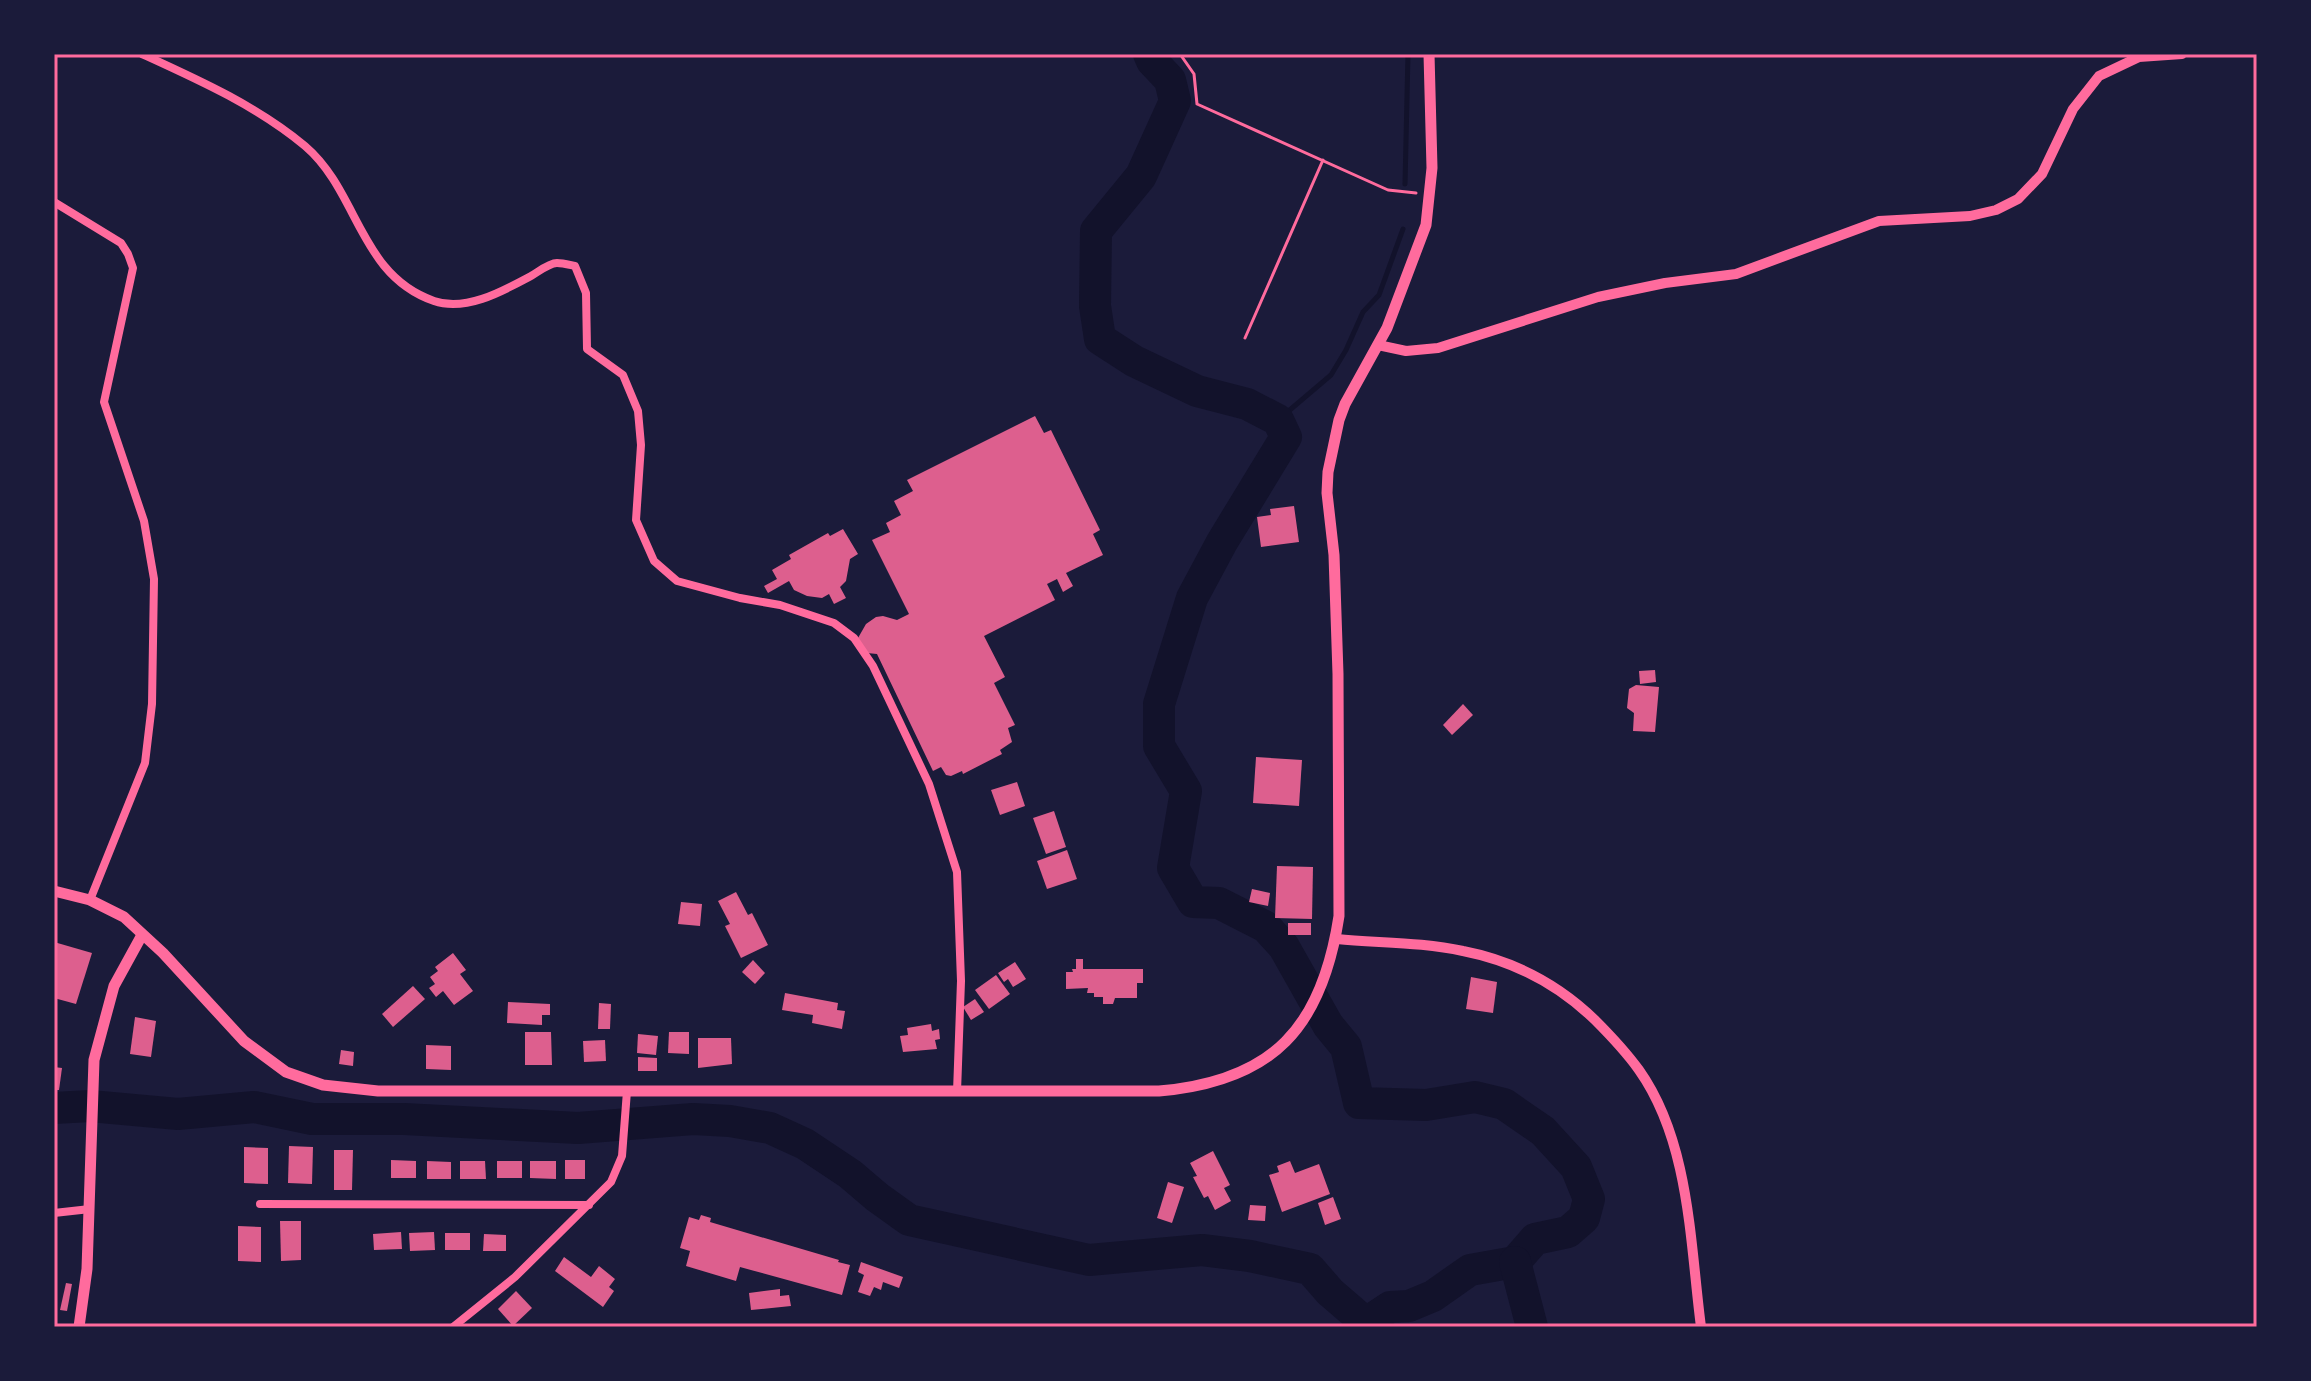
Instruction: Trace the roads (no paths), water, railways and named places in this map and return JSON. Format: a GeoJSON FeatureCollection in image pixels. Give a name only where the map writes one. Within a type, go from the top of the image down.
{"type":"FeatureCollection","features":[{"type":"Feature","properties":{"kind":"main road"},"geometry":{"type":"LineString","coordinates":[[54,891],[90,900],[124,917],[172,963],[244,1041],[268,1060],[301,1079],[323,1085],[378,1091],[1159,1091],[1224,1080],[1265,1059],[1285,1043],[1304,1019],[1325,981],[1337,939],[1338,674],[1328,472],[1345,404],[1400,299],[1423,236],[1431,193],[1429,54]]}},
{"type":"Feature","properties":{"kind":"main road"},"geometry":{"type":"LineString","coordinates":[[79,1327],[87,1269],[94,1060],[114,986],[142,935]]}},
{"type":"Feature","properties":{"kind":"street"},"geometry":{"type":"LineString","coordinates":[[142,54],[265,115],[303,145],[321,164],[383,268],[403,287],[435,302],[454,305],[481,299],[554,262],[575,266],[586,293],[587,349],[623,375],[638,411],[641,445],[636,520],[654,561],[677,581],[780,605],[834,623],[854,638],[873,666],[929,784],[957,872],[961,981],[957,1092]]}},
{"type":"Feature","properties":{"kind":"street"},"geometry":{"type":"LineString","coordinates":[[1378,345],[1406,351],[1438,348],[1598,297],[1665,283],[1736,274],[1879,221],[1970,216],[1996,210],[2018,199],[2037,181],[2073,109],[2099,76],[2139,57],[2182,54]]}},
{"type":"Feature","properties":{"kind":"street"},"geometry":{"type":"LineString","coordinates":[[54,202],[121,243],[133,268],[104,402],[144,521],[154,579],[152,704],[145,763],[90,900]]}},
{"type":"Feature","properties":{"kind":"street"},"geometry":{"type":"LineString","coordinates":[[1337,939],[1462,950],[1499,960],[1545,979],[1581,1006],[1614,1039],[1640,1071],[1669,1133],[1685,1200],[1701,1327]]}},
{"type":"Feature","properties":{"kind":"street"},"geometry":{"type":"LineString","coordinates":[[453,1327],[515,1277],[611,1182],[622,1156],[627,1091]]}},
{"type":"Feature","properties":{"kind":"street"},"geometry":{"type":"LineString","coordinates":[[260,1204],[589,1205]]}},
{"type":"Feature","properties":{"kind":"street"},"geometry":{"type":"LineString","coordinates":[[54,1213],[90,1209]]}},
{"type":"Feature","properties":{"kind":"waterway"},"geometry":{"type":"LineString","coordinates":[[1149,54],[1170,80],[1175,101],[1141,176],[1096,231],[1095,306],[1100,339],[1134,361],[1197,391],[1247,404],[1278,420],[1286,437],[1192,598],[1159,704],[1159,746],[1186,791],[1173,868],[1193,902],[1219,903],[1266,927],[1284,947],[1328,1025],[1346,1047],[1359,1103],[1426,1105],[1475,1097],[1504,1104],[1543,1131],[1576,1167],[1589,1199],[1584,1218],[1568,1232],[1535,1239],[1515,1262]]}},
{"type":"Feature","properties":{"kind":"waterway"},"geometry":{"type":"LineString","coordinates":[[1405,184],[1408,54]]}},
{"type":"Feature","properties":{"kind":"waterway"},"geometry":{"type":"LineString","coordinates":[[1278,420],[1331,375],[1363,312],[1379,295],[1403,229]]}},
{"type":"Feature","properties":{"kind":"waterway"},"geometry":{"type":"LineString","coordinates":[[54,1108],[90,1106],[178,1114],[254,1107],[312,1119],[404,1119],[578,1128],[693,1119],[730,1121],[770,1128],[805,1144],[909,1220],[1089,1260],[1202,1250],[1250,1256],[1310,1269],[1330,1292],[1366,1323],[1390,1307],[1409,1306],[1433,1296],[1470,1270],[1515,1262]]}},
{"type":"Feature","properties":{"kind":"waterway"},"geometry":{"type":"LineString","coordinates":[[1515,1262],[1532,1327]]}}]}
